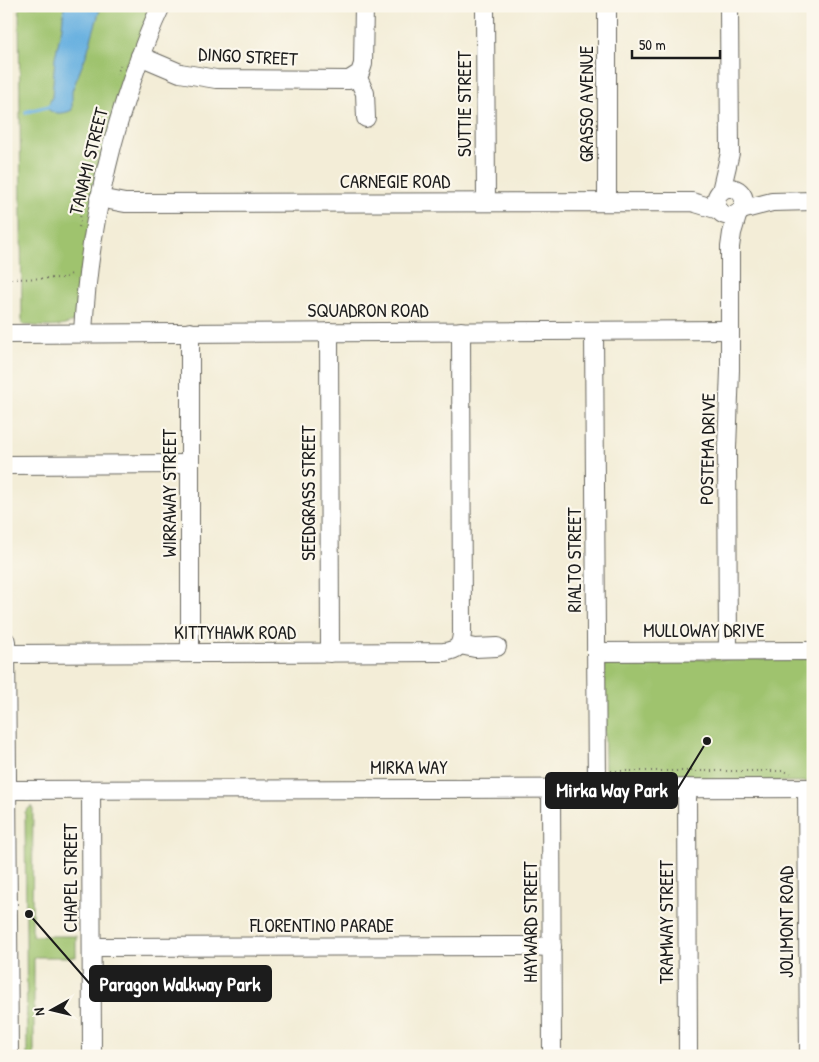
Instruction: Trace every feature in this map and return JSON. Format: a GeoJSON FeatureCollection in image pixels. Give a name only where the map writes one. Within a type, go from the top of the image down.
{"type":"FeatureCollection","features":[{"type":"Feature","properties":{"kind":"street","name":"TANAMI STREET"},"geometry":{"type":"LineString","coordinates":[[83,332],[90,254],[100,198],[115,133],[140,56],[161,6]]}},
{"type":"Feature","properties":{"kind":"street"},"geometry":{"type":"LineString","coordinates":[[364,6],[363,64],[357,76],[365,93],[366,118]]}},
{"type":"Feature","properties":{"kind":"street","name":"SUTTIE STREET"},"geometry":{"type":"LineString","coordinates":[[485,6],[486,202]]}},
{"type":"Feature","properties":{"kind":"street","name":"GRASSO AVENUE"},"geometry":{"type":"LineString","coordinates":[[607,6],[607,202]]}},
{"type":"Feature","properties":{"kind":"street","name":"POSTEMA DRIVE"},"geometry":{"type":"LineString","coordinates":[[728,651],[726,448],[730,370],[729,6]]}},
{"type":"Feature","properties":{"kind":"street","name":"DINGO STREET"},"geometry":{"type":"LineString","coordinates":[[140,56],[180,73],[222,80],[338,81],[349,80],[357,76]]}},
{"type":"Feature","properties":{"kind":"street","name":"CARNEGIE ROAD"},"geometry":{"type":"LineString","coordinates":[[100,198],[125,203],[813,201]]}},
{"type":"Feature","properties":{"kind":"street","name":"SQUADRON ROAD"},"geometry":{"type":"LineString","coordinates":[[6,334],[83,332],[730,330]]}},
{"type":"Feature","properties":{"kind":"street"},"geometry":{"type":"LineString","coordinates":[[460,644],[462,633],[461,331]]}},
{"type":"Feature","properties":{"kind":"street","name":"RIALTO STREET"},"geometry":{"type":"LineString","coordinates":[[594,331],[597,788]]}},
{"type":"Feature","properties":{"kind":"street","name":"WIRRAWAY STREET"},"geometry":{"type":"LineString","coordinates":[[190,332],[190,653]]}},
{"type":"Feature","properties":{"kind":"street","name":"SEEDGRASS STREET"},"geometry":{"type":"LineString","coordinates":[[328,332],[330,653]]}},
{"type":"Feature","properties":{"kind":"street"},"geometry":{"type":"LineString","coordinates":[[6,466],[190,464]]}},
{"type":"Feature","properties":{"kind":"street"},"geometry":{"type":"LineString","coordinates":[[6,641],[10,1056]]}},
{"type":"Feature","properties":{"kind":"street","name":"KITTYHAWK ROAD"},"geometry":{"type":"LineString","coordinates":[[6,654],[444,652],[452,651],[460,644],[475,648],[497,647]]}},
{"type":"Feature","properties":{"kind":"street","name":"MULLOWAY DRIVE"},"geometry":{"type":"LineString","coordinates":[[596,652],[813,651]]}},
{"type":"Feature","properties":{"kind":"street","name":"HAYWARD STREET"},"geometry":{"type":"LineString","coordinates":[[551,788],[552,1056]]}},
{"type":"Feature","properties":{"kind":"street","name":"TRAMWAY STREET"},"geometry":{"type":"LineString","coordinates":[[686,788],[688,1056]]}},
{"type":"Feature","properties":{"kind":"street","name":"MIRKA WAY"},"geometry":{"type":"LineString","coordinates":[[7,790],[810,788]]}},
{"type":"Feature","properties":{"kind":"street","name":"JOLIMONT ROAD"},"geometry":{"type":"LineString","coordinates":[[809,1056],[810,788]]}},
{"type":"Feature","properties":{"kind":"street","name":"CHAPEL STREET"},"geometry":{"type":"LineString","coordinates":[[91,790],[92,1056]]}},
{"type":"Feature","properties":{"kind":"street","name":"FLORENTINO PARADE"},"geometry":{"type":"LineString","coordinates":[[92,947],[552,947]]}},
{"type":"Feature","properties":{"kind":"path"},"geometry":{"type":"LineString","coordinates":[[116,78],[121,64]]}},
{"type":"Feature","properties":{"kind":"path"},"geometry":{"type":"LineString","coordinates":[[79,232],[83,208]]}},
{"type":"Feature","properties":{"kind":"path"},"geometry":{"type":"LineString","coordinates":[[6,279],[64,278],[69,277],[76,270]]}},
{"type":"Feature","properties":{"kind":"green space"},"geometry":{"type":"Polygon","coordinates":[[[19,6],[155,6],[77,317],[67,324],[53,327],[23,325],[22,323],[19,6]]]}},
{"type":"Feature","properties":{"kind":"green space"},"geometry":{"type":"Polygon","coordinates":[[[813,658],[813,782],[612,781],[605,775],[604,665],[610,660],[813,658]]]}},
{"type":"Feature","properties":{"kind":"green space"},"geometry":{"type":"Polygon","coordinates":[[[30,807],[33,807],[32,936],[76,936],[76,957],[34,957],[34,1056],[27,1056],[25,812],[30,807]]]}},
{"type":"Feature","properties":{"kind":"water"},"geometry":{"type":"Polygon","coordinates":[[[64,6],[101,6],[87,53],[72,91],[72,110],[59,113],[52,112],[47,108],[52,97],[55,57],[62,27],[64,6]]]}},
{"type":"Feature","properties":{"kind":"waterway"},"geometry":{"type":"LineString","coordinates":[[26,112],[50,106]]}},
{"type":"Feature","properties":{"kind":"place","name":"Mirka Way Park"},"geometry":{"type":"Point","coordinates":[707,741]}},
{"type":"Feature","properties":{"kind":"place","name":"Paragon Walkway Park"},"geometry":{"type":"Point","coordinates":[29,914]}}]}
